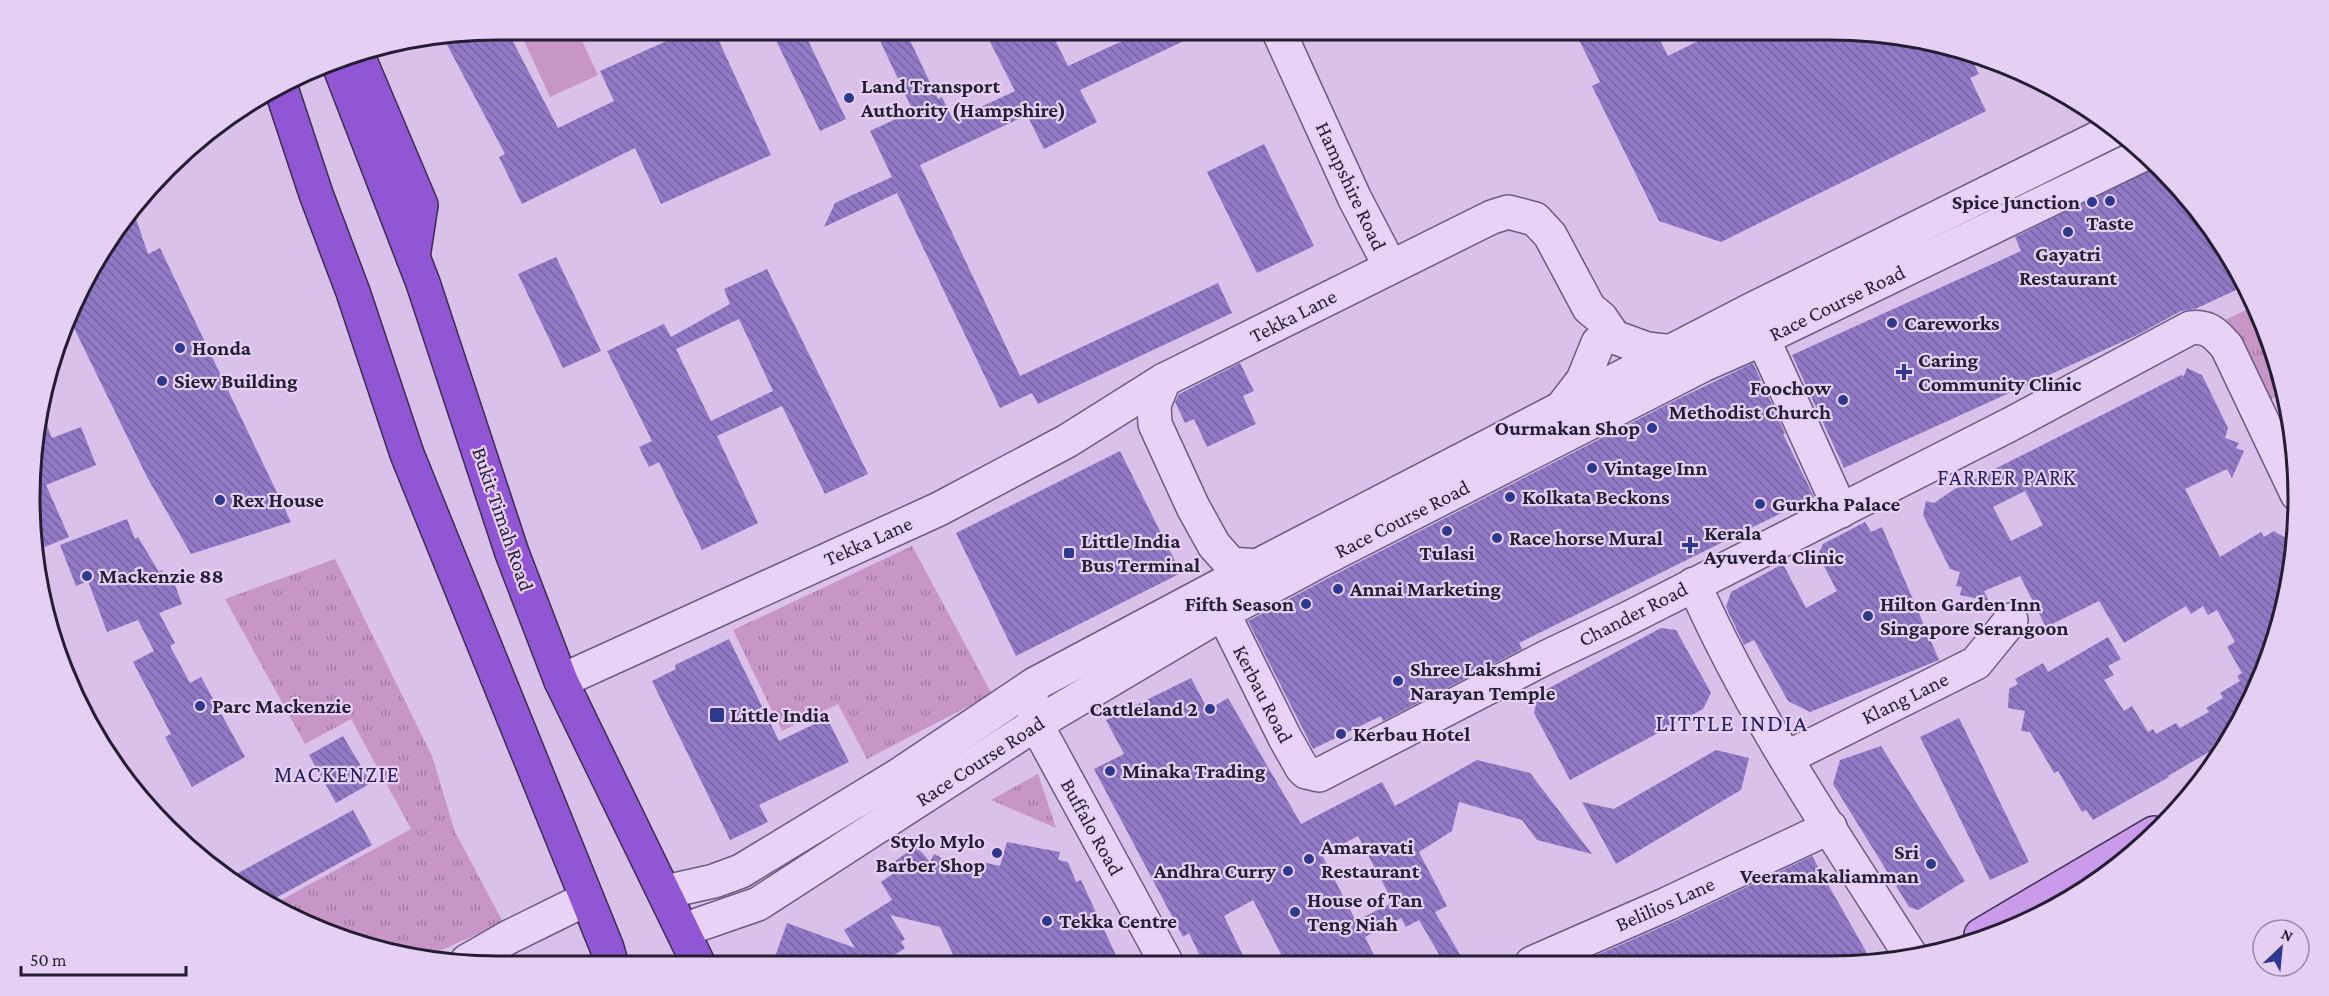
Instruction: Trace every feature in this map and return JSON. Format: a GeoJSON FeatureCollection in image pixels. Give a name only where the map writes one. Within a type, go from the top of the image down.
{"type":"FeatureCollection","features":[{"type":"Feature","properties":{"kind":"highway"},"geometry":{"type":"LineString","coordinates":[[360,62],[422,205],[413,257]]}},
{"type":"Feature","properties":{"kind":"highway","name":"Bukit Timah Road"},"geometry":{"type":"LineString","coordinates":[[340,69],[413,257],[459,387],[512,553],[561,681],[695,956]]}},
{"type":"Feature","properties":{"kind":"highway"},"geometry":{"type":"LineString","coordinates":[[283,95],[316,194],[353,292],[407,454],[609,956]]}},
{"type":"Feature","properties":{"kind":"main road"},"geometry":{"type":"LineString","coordinates":[[2025,912],[2113,859]]}},
{"type":"Feature","properties":{"kind":"street","name":"Hampshire Road"},"geometry":{"type":"LineString","coordinates":[[1283,40],[1355,199],[1390,267],[1492,217],[1508,212],[1521,213],[1535,219],[1550,235],[1589,308]]}},
{"type":"Feature","properties":{"kind":"street","name":"Race Course Road"},"geometry":{"type":"LineString","coordinates":[[665,892],[714,881],[741,871],[900,775],[1035,684],[1210,605],[1323,559],[1673,367],[1757,324],[2108,133]]}},
{"type":"Feature","properties":{"kind":"street","name":"Race Course Road"},"geometry":{"type":"LineString","coordinates":[[1757,324],[2136,157]]}},
{"type":"Feature","properties":{"kind":"street","name":"Tekka Lane"},"geometry":{"type":"LineString","coordinates":[[561,681],[939,509],[1067,441],[1164,380],[1390,267]]}},
{"type":"Feature","properties":{"kind":"street"},"geometry":{"type":"LineString","coordinates":[[1589,308],[1601,318],[1614,337],[1647,349],[1673,367],[1646,386],[1622,377],[1598,343],[1589,321],[1589,308]]}},
{"type":"Feature","properties":{"kind":"street"},"geometry":{"type":"LineString","coordinates":[[1757,324],[1841,511]]}},
{"type":"Feature","properties":{"kind":"street","name":"Chander Road"},"geometry":{"type":"LineString","coordinates":[[1306,772],[1314,775],[1323,774],[1538,661],[2011,424],[2190,328],[2202,326],[2216,333],[2227,347],[2288,475]]}},
{"type":"Feature","properties":{"kind":"street"},"geometry":{"type":"LineString","coordinates":[[1560,410],[1583,380],[1598,343]]}},
{"type":"Feature","properties":{"kind":"street","name":"Race Course Road"},"geometry":{"type":"LineString","coordinates":[[683,930],[758,904],[1036,724],[1210,605],[1257,566],[1622,377]]}},
{"type":"Feature","properties":{"kind":"street"},"geometry":{"type":"LineString","coordinates":[[1164,380],[1154,405],[1155,424],[1193,507],[1214,545],[1231,564],[1257,566]]}},
{"type":"Feature","properties":{"kind":"street"},"geometry":{"type":"LineString","coordinates":[[1694,584],[1756,709],[1907,949]]}},
{"type":"Feature","properties":{"kind":"street","name":"Kerbau Road"},"geometry":{"type":"LineString","coordinates":[[1210,605],[1306,772]]}},
{"type":"Feature","properties":{"kind":"street","name":"Klang Lane"},"geometry":{"type":"LineString","coordinates":[[1786,758],[1976,663],[2011,620]]}},
{"type":"Feature","properties":{"kind":"street","name":"Buffalo Road"},"geometry":{"type":"LineString","coordinates":[[1035,684],[1033,701],[1036,724],[1163,956]]}},
{"type":"Feature","properties":{"kind":"street"},"geometry":{"type":"LineString","coordinates":[[850,805],[867,834]]}},
{"type":"Feature","properties":{"kind":"street","name":"Belilios Lane"},"geometry":{"type":"LineString","coordinates":[[1548,956],[1667,904],[1830,827]]}},
{"type":"Feature","properties":{"kind":"street"},"geometry":{"type":"LineString","coordinates":[[477,955],[586,899]]}},
{"type":"Feature","properties":{"kind":"green space"},"geometry":{"type":"Polygon","coordinates":[[[524,40],[582,40],[598,75],[550,97],[524,40]]]}},
{"type":"Feature","properties":{"kind":"green space"},"geometry":{"type":"Polygon","coordinates":[[[2247,309],[2264,351],[2277,396],[2261,404],[2221,322],[2247,309]]]}},
{"type":"Feature","properties":{"kind":"green space"},"geometry":{"type":"Polygon","coordinates":[[[912,546],[992,694],[867,759],[838,704],[782,731],[733,630],[912,546]]]}},
{"type":"Feature","properties":{"kind":"green space"},"geometry":{"type":"Polygon","coordinates":[[[335,559],[432,756],[455,832],[503,922],[438,952],[380,940],[351,931],[323,921],[281,900],[411,829],[351,719],[305,744],[225,599],[335,559]]]}},
{"type":"Feature","properties":{"kind":"green space"},"geometry":{"type":"Polygon","coordinates":[[[1038,774],[1056,828],[991,800],[1038,774]]]}},
{"type":"Feature","properties":{"kind":"building"},"geometry":{"type":"Polygon","coordinates":[[[512,40],[558,128],[614,101],[600,71],[669,40],[719,40],[771,155],[661,204],[635,148],[522,204],[499,157],[505,154],[446,43],[512,40]]]}},
{"type":"Feature","properties":{"kind":"building"},"geometry":{"type":"Polygon","coordinates":[[[776,40],[808,40],[846,119],[820,131],[776,40]]]}},
{"type":"Feature","properties":{"kind":"building"},"geometry":{"type":"Polygon","coordinates":[[[880,40],[910,40],[938,99],[942,97],[953,120],[1015,91],[989,40],[1055,40],[1068,66],[1124,40],[1186,40],[1080,90],[1097,122],[1044,149],[1027,115],[920,165],[1020,376],[1218,283],[1232,313],[1038,404],[1032,393],[1000,408],[897,193],[824,227],[835,203],[892,177],[870,131],[913,111],[880,40]]]}},
{"type":"Feature","properties":{"kind":"building"},"geometry":{"type":"Polygon","coordinates":[[[1579,40],[1660,40],[1668,56],[1700,40],[1861,41],[1920,49],[1974,64],[1979,74],[1970,78],[1986,111],[1721,242],[1659,221],[1592,86],[1600,82],[1579,40]]]}},
{"type":"Feature","properties":{"kind":"building"},"geometry":{"type":"Polygon","coordinates":[[[1264,144],[1314,246],[1257,273],[1207,172],[1264,144]]]}},
{"type":"Feature","properties":{"kind":"building"},"geometry":{"type":"Polygon","coordinates":[[[2151,170],[2194,219],[2238,289],[2195,309],[2181,311],[2137,335],[1844,468],[1792,355],[2021,251],[2015,237],[2151,170]]]}},
{"type":"Feature","properties":{"kind":"building","name":"Siew Building"},"geometry":{"type":"Polygon","coordinates":[[[136,218],[148,254],[160,248],[291,522],[191,554],[147,477],[74,327],[102,269],[136,218]]]}},
{"type":"Feature","properties":{"kind":"building"},"geometry":{"type":"Polygon","coordinates":[[[556,257],[601,351],[563,368],[518,274],[556,257]]]}},
{"type":"Feature","properties":{"kind":"building"},"geometry":{"type":"Polygon","coordinates":[[[767,269],[868,474],[825,494],[782,406],[717,436],[758,523],[702,550],[659,462],[649,467],[639,447],[652,441],[607,351],[664,324],[671,337],[730,304],[724,289],[767,269]],[[739,319],[676,349],[711,421],[773,391],[739,319]]]}},
{"type":"Feature","properties":{"kind":"building"},"geometry":{"type":"Polygon","coordinates":[[[1240,363],[1254,391],[1243,396],[1256,424],[1207,447],[1194,419],[1185,423],[1175,402],[1179,394],[1240,363]]]}},
{"type":"Feature","properties":{"kind":"building"},"geometry":{"type":"Polygon","coordinates":[[[1753,363],[1785,433],[1783,434],[1814,497],[1519,643],[1522,649],[1383,721],[1381,716],[1313,749],[1248,621],[1676,400],[1753,363]]]}},
{"type":"Feature","properties":{"kind":"building"},"geometry":{"type":"Polygon","coordinates":[[[2187,368],[2202,375],[2228,428],[2225,438],[2239,443],[2236,448],[2244,451],[2232,478],[2227,469],[2185,489],[2220,557],[2261,532],[2264,537],[2274,531],[2287,539],[2280,587],[2254,673],[2227,727],[2217,743],[2212,746],[2212,750],[2093,820],[2086,810],[2082,812],[2058,771],[2054,773],[2030,732],[2021,731],[2025,711],[2008,708],[2009,689],[2018,684],[2015,679],[2043,663],[2048,672],[2108,637],[2121,659],[2108,666],[2114,675],[2104,680],[2124,711],[2132,706],[2148,732],[2153,729],[2156,734],[2176,723],[2180,728],[2209,712],[2206,708],[2223,698],[2220,693],[2240,681],[2237,676],[2242,673],[2227,647],[2235,642],[2217,610],[2208,615],[2203,606],[2191,614],[2186,606],[2124,643],[2099,601],[2046,627],[2020,576],[1984,591],[1989,601],[1960,595],[1962,587],[1956,586],[1960,572],[1950,569],[1923,515],[1926,501],[1934,503],[1953,490],[2181,375],[2184,376],[2187,368]],[[2025,491],[1993,507],[2011,541],[2043,525],[2025,491]]]}},
{"type":"Feature","properties":{"kind":"building"},"geometry":{"type":"Polygon","coordinates":[[[46,424],[52,438],[81,427],[96,465],[46,485],[69,537],[43,548],[40,498],[46,424]]]}},
{"type":"Feature","properties":{"kind":"building","name":"Little India Bus Terminal"},"geometry":{"type":"Polygon","coordinates":[[[1120,451],[1181,573],[1016,656],[956,533],[1120,451]]]}},
{"type":"Feature","properties":{"kind":"building"},"geometry":{"type":"Polygon","coordinates":[[[127,519],[135,539],[138,537],[159,572],[162,570],[171,584],[174,582],[182,604],[159,613],[175,643],[170,646],[190,683],[201,677],[245,757],[192,787],[165,737],[171,734],[133,662],[154,651],[138,620],[107,632],[88,581],[76,586],[60,545],[127,519]]]}},
{"type":"Feature","properties":{"kind":"building","name":"Hilton Garden Inn Singapore Serangoon"},"geometry":{"type":"Polygon","coordinates":[[[1865,522],[1871,532],[1882,527],[1939,660],[1810,712],[1788,701],[1754,640],[1744,645],[1726,607],[1731,592],[1783,564],[1806,608],[1837,591],[1818,555],[1823,544],[1865,522]]]}},
{"type":"Feature","properties":{"kind":"building"},"geometry":{"type":"Polygon","coordinates":[[[1661,628],[1676,630],[1711,693],[1703,709],[1570,780],[1534,713],[1538,694],[1661,628]]]}},
{"type":"Feature","properties":{"kind":"building"},"geometry":{"type":"Polygon","coordinates":[[[729,639],[779,741],[827,718],[849,762],[759,805],[768,822],[730,840],[652,681],[676,669],[675,665],[729,639]]]}},
{"type":"Feature","properties":{"kind":"building"},"geometry":{"type":"Polygon","coordinates":[[[1191,678],[1208,710],[1228,698],[1301,824],[1382,782],[1395,806],[1477,760],[1530,773],[1592,854],[1537,840],[1522,820],[1459,802],[1452,831],[1419,852],[1447,906],[1435,912],[1461,956],[1440,956],[1419,920],[1406,927],[1401,918],[1365,937],[1374,956],[1282,956],[1253,900],[1224,916],[1243,956],[1200,956],[1189,933],[1183,937],[1094,769],[1124,754],[1106,720],[1191,678]],[[1358,836],[1322,855],[1356,921],[1393,902],[1358,836]]]}},
{"type":"Feature","properties":{"kind":"building"},"geometry":{"type":"Polygon","coordinates":[[[1959,718],[2029,862],[1990,880],[1920,737],[1959,718]]]}},
{"type":"Feature","properties":{"kind":"building"},"geometry":{"type":"Polygon","coordinates":[[[343,736],[371,783],[336,803],[309,755],[343,736]]]}},
{"type":"Feature","properties":{"kind":"building"},"geometry":{"type":"Polygon","coordinates":[[[1881,746],[1965,881],[1918,910],[1909,907],[1833,784],[1840,760],[1881,746]]]}},
{"type":"Feature","properties":{"kind":"building"},"geometry":{"type":"Polygon","coordinates":[[[1716,750],[1749,758],[1741,790],[1616,864],[1582,802],[1614,809],[1716,750]]]}},
{"type":"Feature","properties":{"kind":"building"},"geometry":{"type":"Polygon","coordinates":[[[353,810],[372,845],[276,898],[237,873],[353,810]]]}},
{"type":"Feature","properties":{"kind":"building"},"geometry":{"type":"Polygon","coordinates":[[[1007,842],[1060,852],[1058,860],[1068,862],[1076,882],[1081,880],[1116,956],[954,956],[940,927],[890,915],[905,939],[901,942],[905,948],[893,956],[775,956],[787,923],[855,948],[844,930],[892,900],[881,882],[894,873],[891,864],[916,846],[930,862],[934,854],[956,866],[982,872],[983,862],[1000,866],[1007,842]]]}},
{"type":"Feature","properties":{"kind":"building"},"geometry":{"type":"Polygon","coordinates":[[[1812,856],[1868,954],[1595,956],[1812,856]]]}},
{"type":"Feature","properties":{"kind":"place","name":"Land Transport Authority (Hampshire)"},"geometry":{"type":"Point","coordinates":[849,98]}},
{"type":"Feature","properties":{"kind":"place","name":"Taste"},"geometry":{"type":"Point","coordinates":[2110,201]}},
{"type":"Feature","properties":{"kind":"place","name":"Spice Junction"},"geometry":{"type":"Point","coordinates":[2092,202]}},
{"type":"Feature","properties":{"kind":"place","name":"Gayatri Restaurant"},"geometry":{"type":"Point","coordinates":[2068,232]}},
{"type":"Feature","properties":{"kind":"place","name":"Careworks"},"geometry":{"type":"Point","coordinates":[1892,323]}},
{"type":"Feature","properties":{"kind":"place","name":"Honda"},"geometry":{"type":"Point","coordinates":[180,348]}},
{"type":"Feature","properties":{"kind":"place","name":"Caring Community Clinic"},"geometry":{"type":"Point","coordinates":[1904,372]}},
{"type":"Feature","properties":{"kind":"place","name":"Siew Building"},"geometry":{"type":"Point","coordinates":[162,381]}},
{"type":"Feature","properties":{"kind":"place","name":"Foochow Methodist Church"},"geometry":{"type":"Point","coordinates":[1843,400]}},
{"type":"Feature","properties":{"kind":"place","name":"Ourmakan Shop"},"geometry":{"type":"Point","coordinates":[1652,428]}},
{"type":"Feature","properties":{"kind":"place","name":"Vintage Inn"},"geometry":{"type":"Point","coordinates":[1592,468]}},
{"type":"Feature","properties":{"kind":"place","name":"Kolkata Beckons"},"geometry":{"type":"Point","coordinates":[1510,497]}},
{"type":"Feature","properties":{"kind":"place","name":"Rex House"},"geometry":{"type":"Point","coordinates":[220,500]}},
{"type":"Feature","properties":{"kind":"place","name":"Gurkha Palace"},"geometry":{"type":"Point","coordinates":[1760,504]}},
{"type":"Feature","properties":{"kind":"place","name":"Tulasi"},"geometry":{"type":"Point","coordinates":[1447,531]}},
{"type":"Feature","properties":{"kind":"place","name":"Race horse Mural"},"geometry":{"type":"Point","coordinates":[1497,538]}},
{"type":"Feature","properties":{"kind":"place","name":"Kerala Ayuverda Clinic"},"geometry":{"type":"Point","coordinates":[1690,545]}},
{"type":"Feature","properties":{"kind":"place","name":"Little India Bus Terminal"},"geometry":{"type":"Point","coordinates":[1069,553]}},
{"type":"Feature","properties":{"kind":"place","name":"Mackenzie 88"},"geometry":{"type":"Point","coordinates":[87,576]}},
{"type":"Feature","properties":{"kind":"place","name":"Annai Marketing"},"geometry":{"type":"Point","coordinates":[1338,589]}},
{"type":"Feature","properties":{"kind":"place","name":"Fifth Season"},"geometry":{"type":"Point","coordinates":[1306,604]}},
{"type":"Feature","properties":{"kind":"place","name":"Hilton Garden Inn Singapore Serangoon"},"geometry":{"type":"Point","coordinates":[1868,616]}},
{"type":"Feature","properties":{"kind":"place","name":"Shree Lakshmi Narayan Temple"},"geometry":{"type":"Point","coordinates":[1398,681]}},
{"type":"Feature","properties":{"kind":"place","name":"Parc Mackenzie"},"geometry":{"type":"Point","coordinates":[200,706]}},
{"type":"Feature","properties":{"kind":"place","name":"Cattleland 2"},"geometry":{"type":"Point","coordinates":[1210,709]}},
{"type":"Feature","properties":{"kind":"place","name":"Little India"},"geometry":{"type":"Point","coordinates":[717,715]}},
{"type":"Feature","properties":{"kind":"place","name":"Kerbau Hotel"},"geometry":{"type":"Point","coordinates":[1341,734]}},
{"type":"Feature","properties":{"kind":"place","name":"Minaka Trading"},"geometry":{"type":"Point","coordinates":[1110,771]}},
{"type":"Feature","properties":{"kind":"place","name":"Stylo Mylo Barber Shop"},"geometry":{"type":"Point","coordinates":[997,853]}},
{"type":"Feature","properties":{"kind":"place","name":"Amaravati Restaurant"},"geometry":{"type":"Point","coordinates":[1309,859]}},
{"type":"Feature","properties":{"kind":"place","name":"Sri Veeramakaliamman"},"geometry":{"type":"Point","coordinates":[1931,864]}},
{"type":"Feature","properties":{"kind":"place","name":"Andhra Curry"},"geometry":{"type":"Point","coordinates":[1288,871]}},
{"type":"Feature","properties":{"kind":"place","name":"House of Tan Teng Niah"},"geometry":{"type":"Point","coordinates":[1295,912]}},
{"type":"Feature","properties":{"kind":"place","name":"Tekka Centre"},"geometry":{"type":"Point","coordinates":[1047,921]}},
{"type":"Feature","properties":{"kind":"district","name":"FARRER PARK"},"geometry":{"type":"Point","coordinates":[2007,477]}},
{"type":"Feature","properties":{"kind":"district","name":"LITTLE INDIA"},"geometry":{"type":"Point","coordinates":[1732,722]}},
{"type":"Feature","properties":{"kind":"district","name":"MACKENZIE"},"geometry":{"type":"Point","coordinates":[337,774]}}]}
